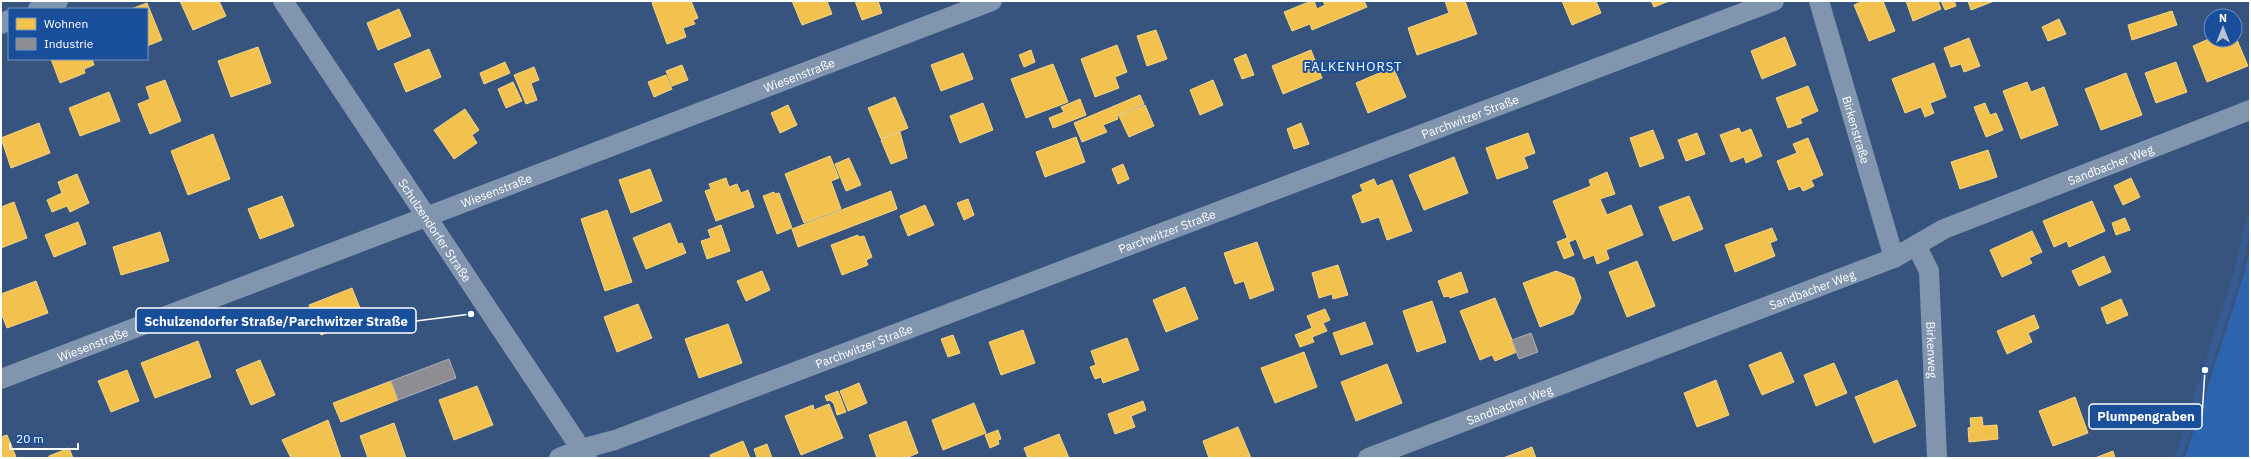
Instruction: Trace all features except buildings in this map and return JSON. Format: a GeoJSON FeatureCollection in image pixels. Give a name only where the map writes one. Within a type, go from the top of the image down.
{"type":"FeatureCollection","features":[{"type":"Feature","properties":{"kind":"street"},"geometry":{"type":"LineString","coordinates":[[40,8],[58,1]]}},
{"type":"Feature","properties":{"kind":"street","name":"Schulzendorfer Straße"},"geometry":{"type":"LineString","coordinates":[[284,1],[426,218],[584,454]]}},
{"type":"Feature","properties":{"kind":"street","name":"Wiesenstraße"},"geometry":{"type":"LineString","coordinates":[[1,379],[992,1]]}},
{"type":"Feature","properties":{"kind":"street","name":"Parchwitzer Straße"},"geometry":{"type":"LineString","coordinates":[[559,458],[584,454],[623,437],[1774,1]]}},
{"type":"Feature","properties":{"kind":"street","name":"Birkenstraße"},"geometry":{"type":"LineString","coordinates":[[1819,1],[1894,258]]}},
{"type":"Feature","properties":{"kind":"street","name":"Sandbacher Weg"},"geometry":{"type":"LineString","coordinates":[[1368,458],[1894,258],[1944,230],[2250,110]]}},
{"type":"Feature","properties":{"kind":"street","name":"Birkenweg"},"geometry":{"type":"LineString","coordinates":[[1916,245],[1928,271],[1937,458]]}},
{"type":"Feature","properties":{"kind":"shaded area"},"geometry":{"type":"Polygon","coordinates":[[[2250,248],[2250,458],[2185,458],[2245,271],[2250,248]]]}},
{"type":"Feature","properties":{"kind":"waterway"},"geometry":{"type":"LineString","coordinates":[[2178,458],[2236,278],[2250,218]]}},
{"type":"Feature","properties":{"kind":"place","name":"Schulzendorfer Straße/Parchwitzer Straße"},"geometry":{"type":"Point","coordinates":[471,314]}},
{"type":"Feature","properties":{"kind":"place","name":"Plumpengraben"},"geometry":{"type":"Point","coordinates":[2205,370]}},
{"type":"Feature","properties":{"kind":"district","name":"FALKENHORST"},"geometry":{"type":"Point","coordinates":[1353,66]}}]}
